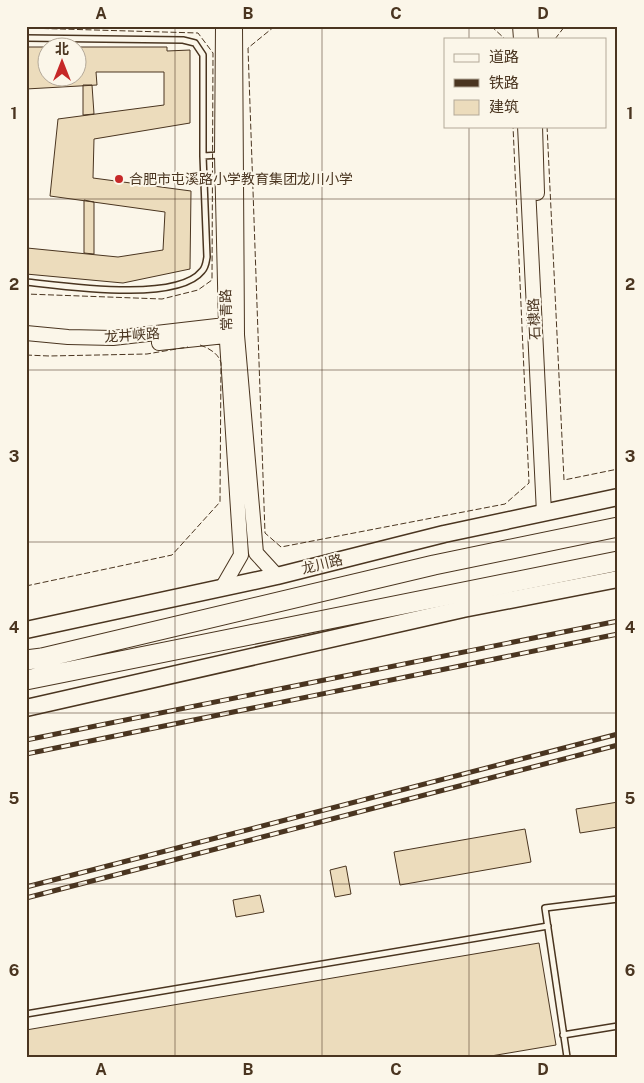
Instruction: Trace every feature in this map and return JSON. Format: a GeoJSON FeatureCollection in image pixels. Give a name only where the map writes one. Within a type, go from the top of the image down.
{"type":"FeatureCollection","features":[{"type":"Feature","properties":{"kind":"highway","name":"龙川路"},"geometry":{"type":"LineString","coordinates":[[26,660],[42,658],[434,565],[618,528]]}},
{"type":"Feature","properties":{"kind":"highway"},"geometry":{"type":"LineString","coordinates":[[26,680],[618,561]]}},
{"type":"Feature","properties":{"kind":"main road","name":"龙川路"},"geometry":{"type":"LineString","coordinates":[[26,630],[277,576],[444,534],[618,497]]}},
{"type":"Feature","properties":{"kind":"main road"},"geometry":{"type":"LineString","coordinates":[[26,708],[463,609],[618,579]]}},
{"type":"Feature","properties":{"kind":"street","name":"常青路"},"geometry":{"type":"LineString","coordinates":[[222,588],[241,555],[231,330],[229,154],[223,26]]}},
{"type":"Feature","properties":{"kind":"street","name":"常青路"},"geometry":{"type":"LineString","coordinates":[[229,154],[235,26]]}},
{"type":"Feature","properties":{"kind":"street","name":"石棣路"},"geometry":{"type":"LineString","coordinates":[[525,128],[547,512]]}},
{"type":"Feature","properties":{"kind":"street","name":"石棣路"},"geometry":{"type":"LineString","coordinates":[[534,128],[547,512]]}},
{"type":"Feature","properties":{"kind":"street","name":"常青路"},"geometry":{"type":"LineString","coordinates":[[231,330],[256,553],[277,576]]}},
{"type":"Feature","properties":{"kind":"street","name":"龙井峡路"},"geometry":{"type":"LineString","coordinates":[[26,333],[68,337],[113,338],[231,330]]}},
{"type":"Feature","properties":{"kind":"street","name":"龙井峡路"},"geometry":{"type":"LineString","coordinates":[[26,342],[113,347],[231,330]]}},
{"type":"Feature","properties":{"kind":"lane"},"geometry":{"type":"LineString","coordinates":[[26,38],[183,40],[195,43],[203,55],[203,156],[207,257],[204,268],[196,277],[170,286],[136,290],[109,290],[26,282]]}},
{"type":"Feature","properties":{"kind":"lane"},"geometry":{"type":"LineString","coordinates":[[203,156],[229,154]]}},
{"type":"Feature","properties":{"kind":"lane"},"geometry":{"type":"LineString","coordinates":[[566,1057],[545,908],[618,899]]}},
{"type":"Feature","properties":{"kind":"lane"},"geometry":{"type":"LineString","coordinates":[[26,1014],[548,926]]}},
{"type":"Feature","properties":{"kind":"lane"},"geometry":{"type":"LineString","coordinates":[[563,1035],[618,1026]]}},
{"type":"Feature","properties":{"kind":"building"},"geometry":{"type":"Polygon","coordinates":[[[26,47],[38,47],[38,88],[44,88],[26,89],[26,47]]]}},
{"type":"Feature","properties":{"kind":"building"},"geometry":{"type":"Polygon","coordinates":[[[88,47],[167,47],[167,51],[190,50],[190,123],[94,139],[93,178],[191,191],[190,269],[123,283],[26,274],[27,248],[118,257],[163,250],[165,212],[50,196],[58,119],[164,105],[164,72],[96,72],[97,85],[88,86],[88,47]]]}},
{"type":"Feature","properties":{"kind":"building"},"geometry":{"type":"Polygon","coordinates":[[[88,85],[92,85],[94,114],[83,115],[83,88],[88,88],[88,85]]]}},
{"type":"Feature","properties":{"kind":"building"},"geometry":{"type":"Polygon","coordinates":[[[84,200],[94,202],[94,254],[84,253],[84,200]]]}},
{"type":"Feature","properties":{"kind":"building"},"geometry":{"type":"Polygon","coordinates":[[[618,802],[618,827],[580,833],[576,809],[618,802]]]}},
{"type":"Feature","properties":{"kind":"building"},"geometry":{"type":"Polygon","coordinates":[[[525,829],[531,862],[400,885],[394,852],[525,829]]]}},
{"type":"Feature","properties":{"kind":"building"},"geometry":{"type":"Polygon","coordinates":[[[346,866],[351,894],[335,897],[330,870],[346,866]]]}},
{"type":"Feature","properties":{"kind":"building"},"geometry":{"type":"Polygon","coordinates":[[[260,895],[264,912],[236,917],[233,900],[260,895]]]}},
{"type":"Feature","properties":{"kind":"building"},"geometry":{"type":"Polygon","coordinates":[[[539,943],[556,1045],[485,1057],[26,1057],[26,1030],[539,943]]]}},
{"type":"Feature","properties":{"kind":"railway"},"geometry":{"type":"LineString","coordinates":[[26,740],[618,621]]}},
{"type":"Feature","properties":{"kind":"railway"},"geometry":{"type":"LineString","coordinates":[[26,754],[618,634]]}},
{"type":"Feature","properties":{"kind":"railway"},"geometry":{"type":"LineString","coordinates":[[26,887],[618,734]]}},
{"type":"Feature","properties":{"kind":"railway"},"geometry":{"type":"LineString","coordinates":[[26,898],[618,745]]}},
{"type":"Feature","properties":{"kind":"fence"},"geometry":{"type":"LineString","coordinates":[[275,26],[248,48],[265,533],[281,547],[505,504],[529,483],[513,128]]}},
{"type":"Feature","properties":{"kind":"fence"},"geometry":{"type":"LineString","coordinates":[[491,26],[504,38]]}},
{"type":"Feature","properties":{"kind":"fence"},"geometry":{"type":"LineString","coordinates":[[556,38],[565,26]]}},
{"type":"Feature","properties":{"kind":"fence"},"geometry":{"type":"LineString","coordinates":[[26,28],[198,33],[213,53],[212,280],[198,290],[162,299],[26,294]]}},
{"type":"Feature","properties":{"kind":"fence"},"geometry":{"type":"LineString","coordinates":[[547,128],[564,480],[618,469]]}},
{"type":"Feature","properties":{"kind":"fence"},"geometry":{"type":"LineString","coordinates":[[26,586],[172,555],[220,502],[221,363],[213,352],[200,345]]}},
{"type":"Feature","properties":{"kind":"fence"},"geometry":{"type":"LineString","coordinates":[[26,355],[147,354],[188,347]]}},
{"type":"Feature","properties":{"kind":"place","name":"合肥市屯溪路小学教育集团龙川小学"},"geometry":{"type":"Point","coordinates":[119,179]}}]}
